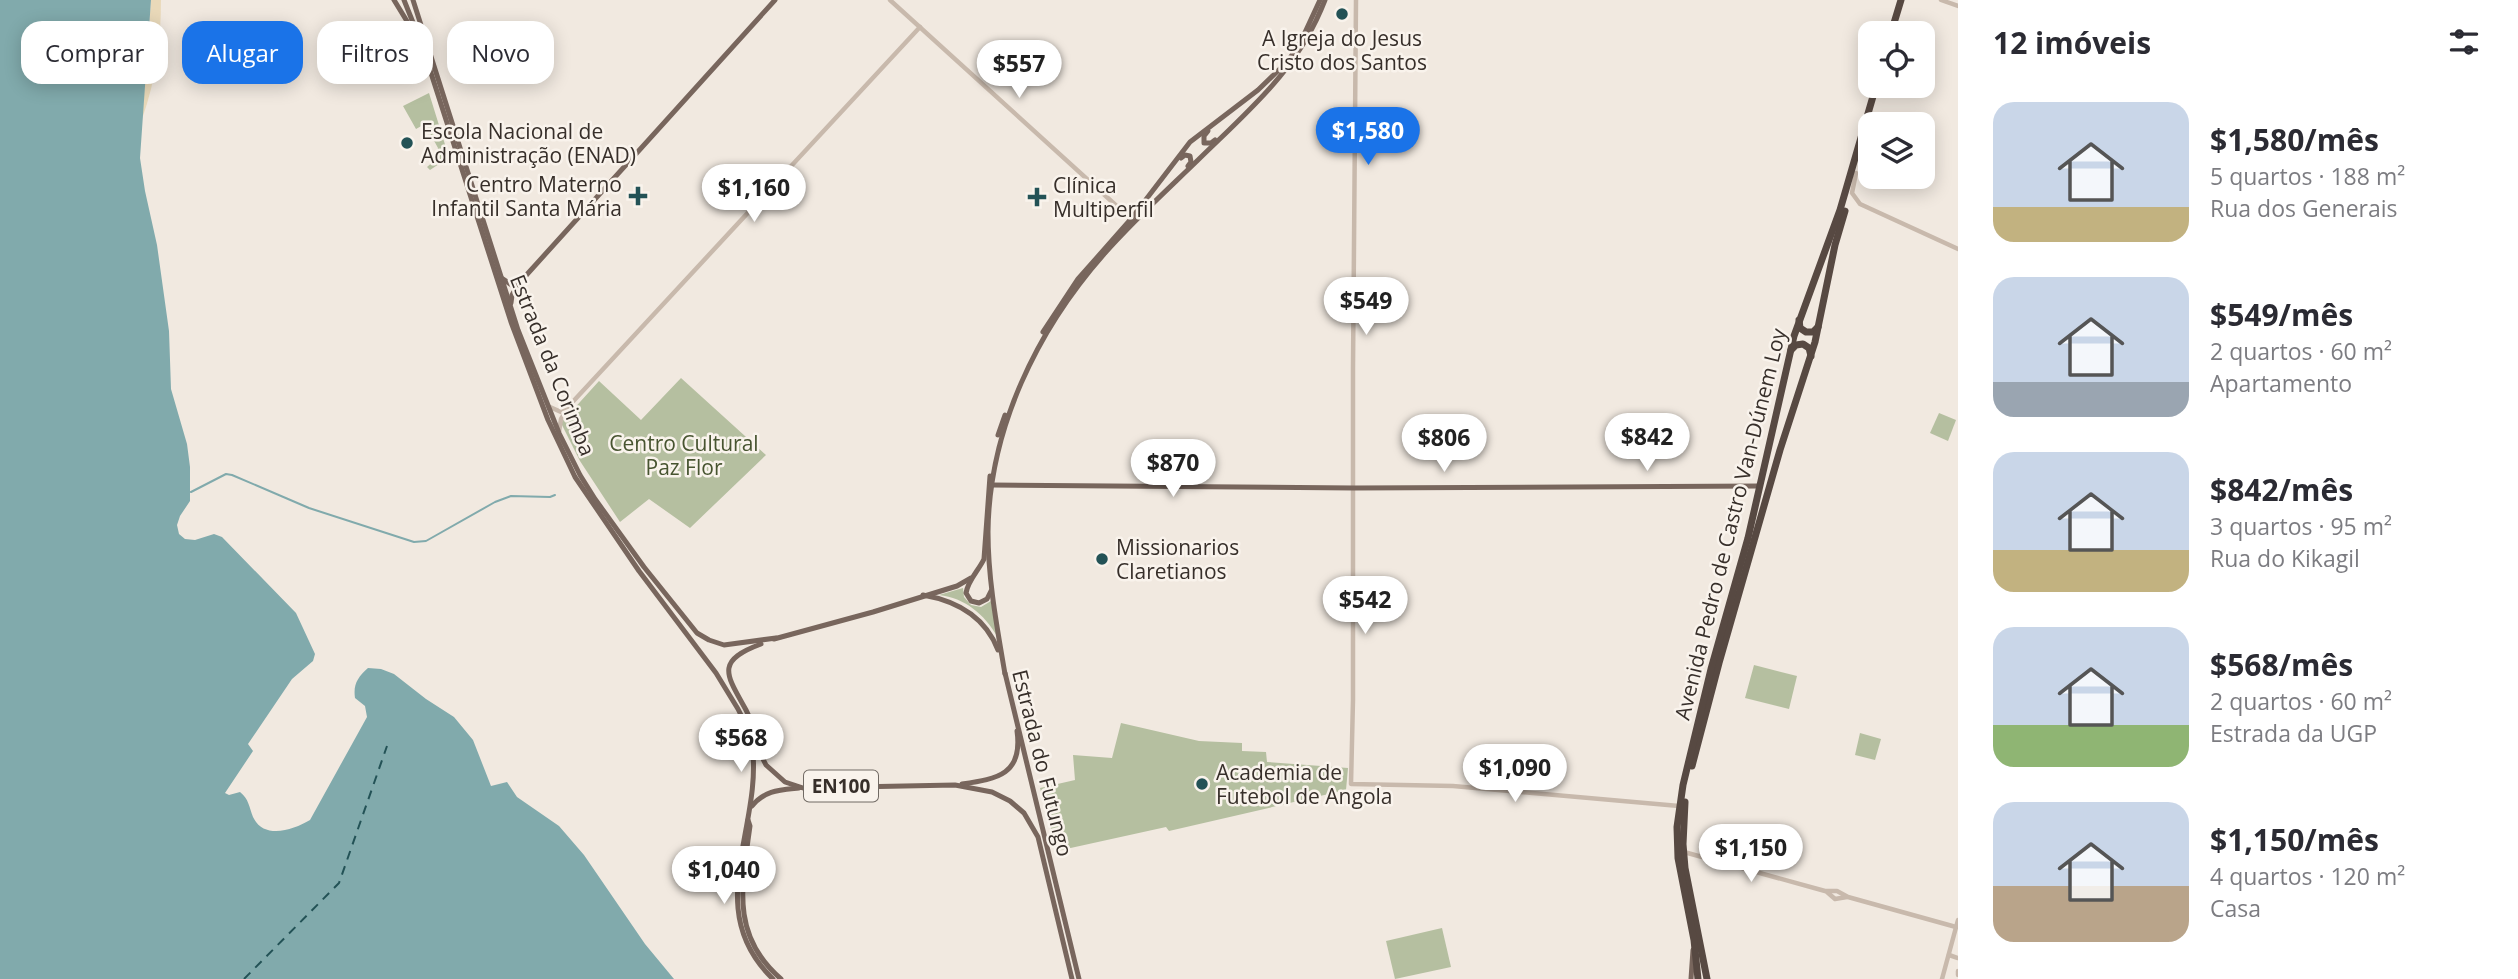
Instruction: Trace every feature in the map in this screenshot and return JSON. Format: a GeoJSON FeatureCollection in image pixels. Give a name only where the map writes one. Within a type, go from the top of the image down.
{"type":"FeatureCollection","features":[{"type":"Feature","properties":{"kind":"highway"},"geometry":{"type":"LineString","coordinates":[[1897,21],[1903,0]]}},
{"type":"Feature","properties":{"kind":"highway","name":"Avenida Pedro de Castro Van-Dúnem Loy"},"geometry":{"type":"LineString","coordinates":[[1709,979],[1678,858],[1679,806],[1799,320],[1829,244],[1874,98]]}},
{"type":"Feature","properties":{"kind":"highway","name":"Avenida Pedro de Castro Van-Dúnem Loy"},"geometry":{"type":"LineString","coordinates":[[1698,979],[1697,939],[1683,852],[1685,797],[1780,450],[1811,356],[1841,226],[1875,98]]}},
{"type":"Feature","properties":{"kind":"highway"},"geometry":{"type":"LineString","coordinates":[[1799,320],[1800,327],[1806,332],[1814,332],[1819,325]]}},
{"type":"Feature","properties":{"kind":"highway"},"geometry":{"type":"LineString","coordinates":[[1791,351],[1796,345],[1802,344],[1809,348],[1811,356]]}},
{"type":"Feature","properties":{"kind":"main road","name":"Estrada da Corimba"},"geometry":{"type":"LineString","coordinates":[[394,0],[407,21]]}},
{"type":"Feature","properties":{"kind":"main road","name":"Estrada da Corimba"},"geometry":{"type":"LineString","coordinates":[[404,0],[412,21]]}},
{"type":"Feature","properties":{"kind":"main road","name":"Estrada da Corimba"},"geometry":{"type":"LineString","coordinates":[[413,0],[511,308],[559,433],[595,499],[693,629],[709,640],[724,645],[776,638]]}},
{"type":"Feature","properties":{"kind":"main road"},"geometry":{"type":"LineString","coordinates":[[499,273],[509,285],[516,285],[521,281],[775,0]]}},
{"type":"Feature","properties":{"kind":"main road"},"geometry":{"type":"LineString","coordinates":[[1247,112],[1214,141],[1204,143],[1206,132],[1272,78],[1288,61],[1322,0]]}},
{"type":"Feature","properties":{"kind":"main road"},"geometry":{"type":"LineString","coordinates":[[1141,210],[1189,165],[1190,156],[1183,156],[1176,163],[1141,210],[1082,280],[1037,349],[1021,382],[1005,425],[992,485],[988,528],[989,596],[982,603],[974,602],[967,596],[967,589],[981,564],[985,550],[988,492],[997,441],[1020,376],[1034,348],[1062,301],[1099,252],[1130,219],[1141,210],[1247,112],[1277,82],[1303,46],[1322,0]]}},
{"type":"Feature","properties":{"kind":"main road","name":"Estrada da Corimba"},"geometry":{"type":"LineString","coordinates":[[433,79],[511,323],[558,442],[575,477],[597,511],[690,638]]}},
{"type":"Feature","properties":{"kind":"main road"},"geometry":{"type":"LineString","coordinates":[[1141,210],[1190,142],[1240,104]]}},
{"type":"Feature","properties":{"kind":"main road"},"geometry":{"type":"LineString","coordinates":[[511,308],[512,295],[521,281]]}},
{"type":"Feature","properties":{"kind":"main road"},"geometry":{"type":"LineString","coordinates":[[992,485],[1354,488],[1760,486]]}},
{"type":"Feature","properties":{"kind":"main road"},"geometry":{"type":"LineString","coordinates":[[762,760],[746,710],[731,682],[730,664],[740,652],[776,638],[873,612],[964,583],[981,564]]}},
{"type":"Feature","properties":{"kind":"main road"},"geometry":{"type":"LineString","coordinates":[[989,567],[1005,674]]}},
{"type":"Feature","properties":{"kind":"main road","name":"Estrada do Futungo"},"geometry":{"type":"LineString","coordinates":[[923,596],[963,607],[979,620],[997,647],[1079,979]]}},
{"type":"Feature","properties":{"kind":"main road","name":"Estrada do Futungo"},"geometry":{"type":"LineString","coordinates":[[690,638],[731,697],[762,760],[770,771],[781,779],[803,788],[955,785],[1002,795],[1018,807],[1028,820],[1041,848],[1071,977]]}},
{"type":"Feature","properties":{"kind":"main road"},"geometry":{"type":"LineString","coordinates":[[955,785],[996,778],[1013,764],[1018,745],[1012,702]]}},
{"type":"Feature","properties":{"kind":"main road"},"geometry":{"type":"LineString","coordinates":[[751,738],[754,775],[736,891],[738,914],[748,947],[759,964],[774,979]]}},
{"type":"Feature","properties":{"kind":"main road"},"geometry":{"type":"LineString","coordinates":[[750,809],[759,797],[769,792],[803,788]]}},
{"type":"Feature","properties":{"kind":"main road"},"geometry":{"type":"LineString","coordinates":[[748,820],[750,826],[742,891],[743,913],[753,945],[781,979]]}},
{"type":"Feature","properties":{"kind":"main road"},"geometry":{"type":"LineString","coordinates":[[1691,979],[1697,939]]}},
{"type":"Feature","properties":{"kind":"street"},"geometry":{"type":"LineString","coordinates":[[890,0],[1130,219]]}},
{"type":"Feature","properties":{"kind":"street"},"geometry":{"type":"LineString","coordinates":[[1356,0],[1351,785],[1453,786],[1679,806]]}},
{"type":"Feature","properties":{"kind":"street"},"geometry":{"type":"LineString","coordinates":[[1941,0],[1958,6]]}},
{"type":"Feature","properties":{"kind":"street"},"geometry":{"type":"LineString","coordinates":[[549,407],[561,412],[570,405],[920,27]]}},
{"type":"Feature","properties":{"kind":"street"},"geometry":{"type":"LineString","coordinates":[[1856,173],[1852,193],[1860,204],[1958,249]]}},
{"type":"Feature","properties":{"kind":"street"},"geometry":{"type":"LineString","coordinates":[[1841,226],[1851,207],[1860,204]]}},
{"type":"Feature","properties":{"kind":"street"},"geometry":{"type":"LineString","coordinates":[[559,433],[561,419],[570,405]]}},
{"type":"Feature","properties":{"kind":"street"},"geometry":{"type":"LineString","coordinates":[[1683,852],[1833,894],[1837,891],[1840,896],[1956,927]]}},
{"type":"Feature","properties":{"kind":"street"},"geometry":{"type":"LineString","coordinates":[[1942,979],[1958,920]]}},
{"type":"Feature","properties":{"kind":"street"},"geometry":{"type":"LineString","coordinates":[[1949,954],[1952,958],[1958,958]]}},
{"type":"Feature","properties":{"kind":"green space"},"geometry":{"type":"Polygon","coordinates":[[[429,93],[447,151],[442,162],[430,170],[427,167],[435,160],[438,148],[425,124],[416,129],[403,106],[429,93]]]}},
{"type":"Feature","properties":{"kind":"green space","name":"Centro Cultural Paz Flor"},"geometry":{"type":"Polygon","coordinates":[[[681,378],[766,455],[690,528],[649,499],[620,522],[580,461],[561,423],[599,381],[641,420],[681,378]]]}},
{"type":"Feature","properties":{"kind":"green space"},"geometry":{"type":"Polygon","coordinates":[[[1939,413],[1956,420],[1948,441],[1930,433],[1939,413]]]}},
{"type":"Feature","properties":{"kind":"green space"},"geometry":{"type":"Polygon","coordinates":[[[963,588],[964,597],[971,605],[981,607],[991,601],[997,636],[973,608],[939,595],[963,588]]]}},
{"type":"Feature","properties":{"kind":"green space"},"geometry":{"type":"Polygon","coordinates":[[[1754,665],[1797,676],[1789,709],[1745,698],[1754,665]]]}},
{"type":"Feature","properties":{"kind":"green space","name":"Academia de Futebol de Angola"},"geometry":{"type":"Polygon","coordinates":[[[1121,723],[1199,741],[1242,743],[1242,751],[1266,752],[1267,762],[1348,768],[1346,790],[1169,831],[1166,827],[1057,851],[1040,788],[1075,780],[1073,755],[1112,758],[1121,723]]]}},
{"type":"Feature","properties":{"kind":"green space"},"geometry":{"type":"Polygon","coordinates":[[[1860,733],[1881,739],[1875,760],[1855,755],[1860,733]]]}},
{"type":"Feature","properties":{"kind":"green space"},"geometry":{"type":"Polygon","coordinates":[[[1442,928],[1451,967],[1395,979],[1386,941],[1442,928]]]}},
{"type":"Feature","properties":{"kind":"sand"},"geometry":{"type":"Polygon","coordinates":[[[151,0],[161,0],[160,21],[149,21],[151,0]]]}},
{"type":"Feature","properties":{"kind":"sand"},"geometry":{"type":"Polygon","coordinates":[[[145,84],[152,84],[147,104],[142,119],[145,84]]]}},
{"type":"Feature","properties":{"kind":"water"},"geometry":{"type":"Polygon","coordinates":[[[0,0],[151,0],[150,21],[21,21],[21,84],[145,84],[140,158],[157,245],[169,331],[171,389],[187,444],[190,467],[190,501],[177,525],[179,534],[185,539],[195,540],[214,534],[222,537],[296,613],[315,654],[313,661],[292,679],[248,744],[253,751],[225,793],[229,795],[240,792],[253,817],[264,829],[287,830],[310,820],[367,717],[365,706],[355,698],[357,681],[368,668],[394,674],[454,717],[473,740],[491,786],[507,782],[517,797],[559,826],[584,855],[645,944],[674,979],[0,979],[0,0]]]}},
{"type":"Feature","properties":{"kind":"waterway"},"geometry":{"type":"LineString","coordinates":[[191,492],[226,474],[232,475],[309,508],[414,542],[426,541],[495,502],[511,496],[555,495]]}},
{"type":"Feature","properties":{"kind":"ferry route"},"geometry":{"type":"LineString","coordinates":[[244,979],[339,883],[387,746]]}},
{"type":"Feature","properties":{"kind":"place","name":"A Igreja do Jesus Cristo dos Santos"},"geometry":{"type":"Point","coordinates":[1342,14]}},
{"type":"Feature","properties":{"kind":"place","name":"Escola Nacional de Administração (ENAD)"},"geometry":{"type":"Point","coordinates":[407,143]}},
{"type":"Feature","properties":{"kind":"place","name":"Centro Materno Infantil Santa Mária"},"geometry":{"type":"Point","coordinates":[638,196]}},
{"type":"Feature","properties":{"kind":"place","name":"Clínica Multiperfil"},"geometry":{"type":"Point","coordinates":[1037,197]}},
{"type":"Feature","properties":{"kind":"place","name":"Missionarios Claretianos"},"geometry":{"type":"Point","coordinates":[1102,559]}},
{"type":"Feature","properties":{"kind":"place","name":"Academia de Futebol de Angola"},"geometry":{"type":"Point","coordinates":[1202,784]}}]}
